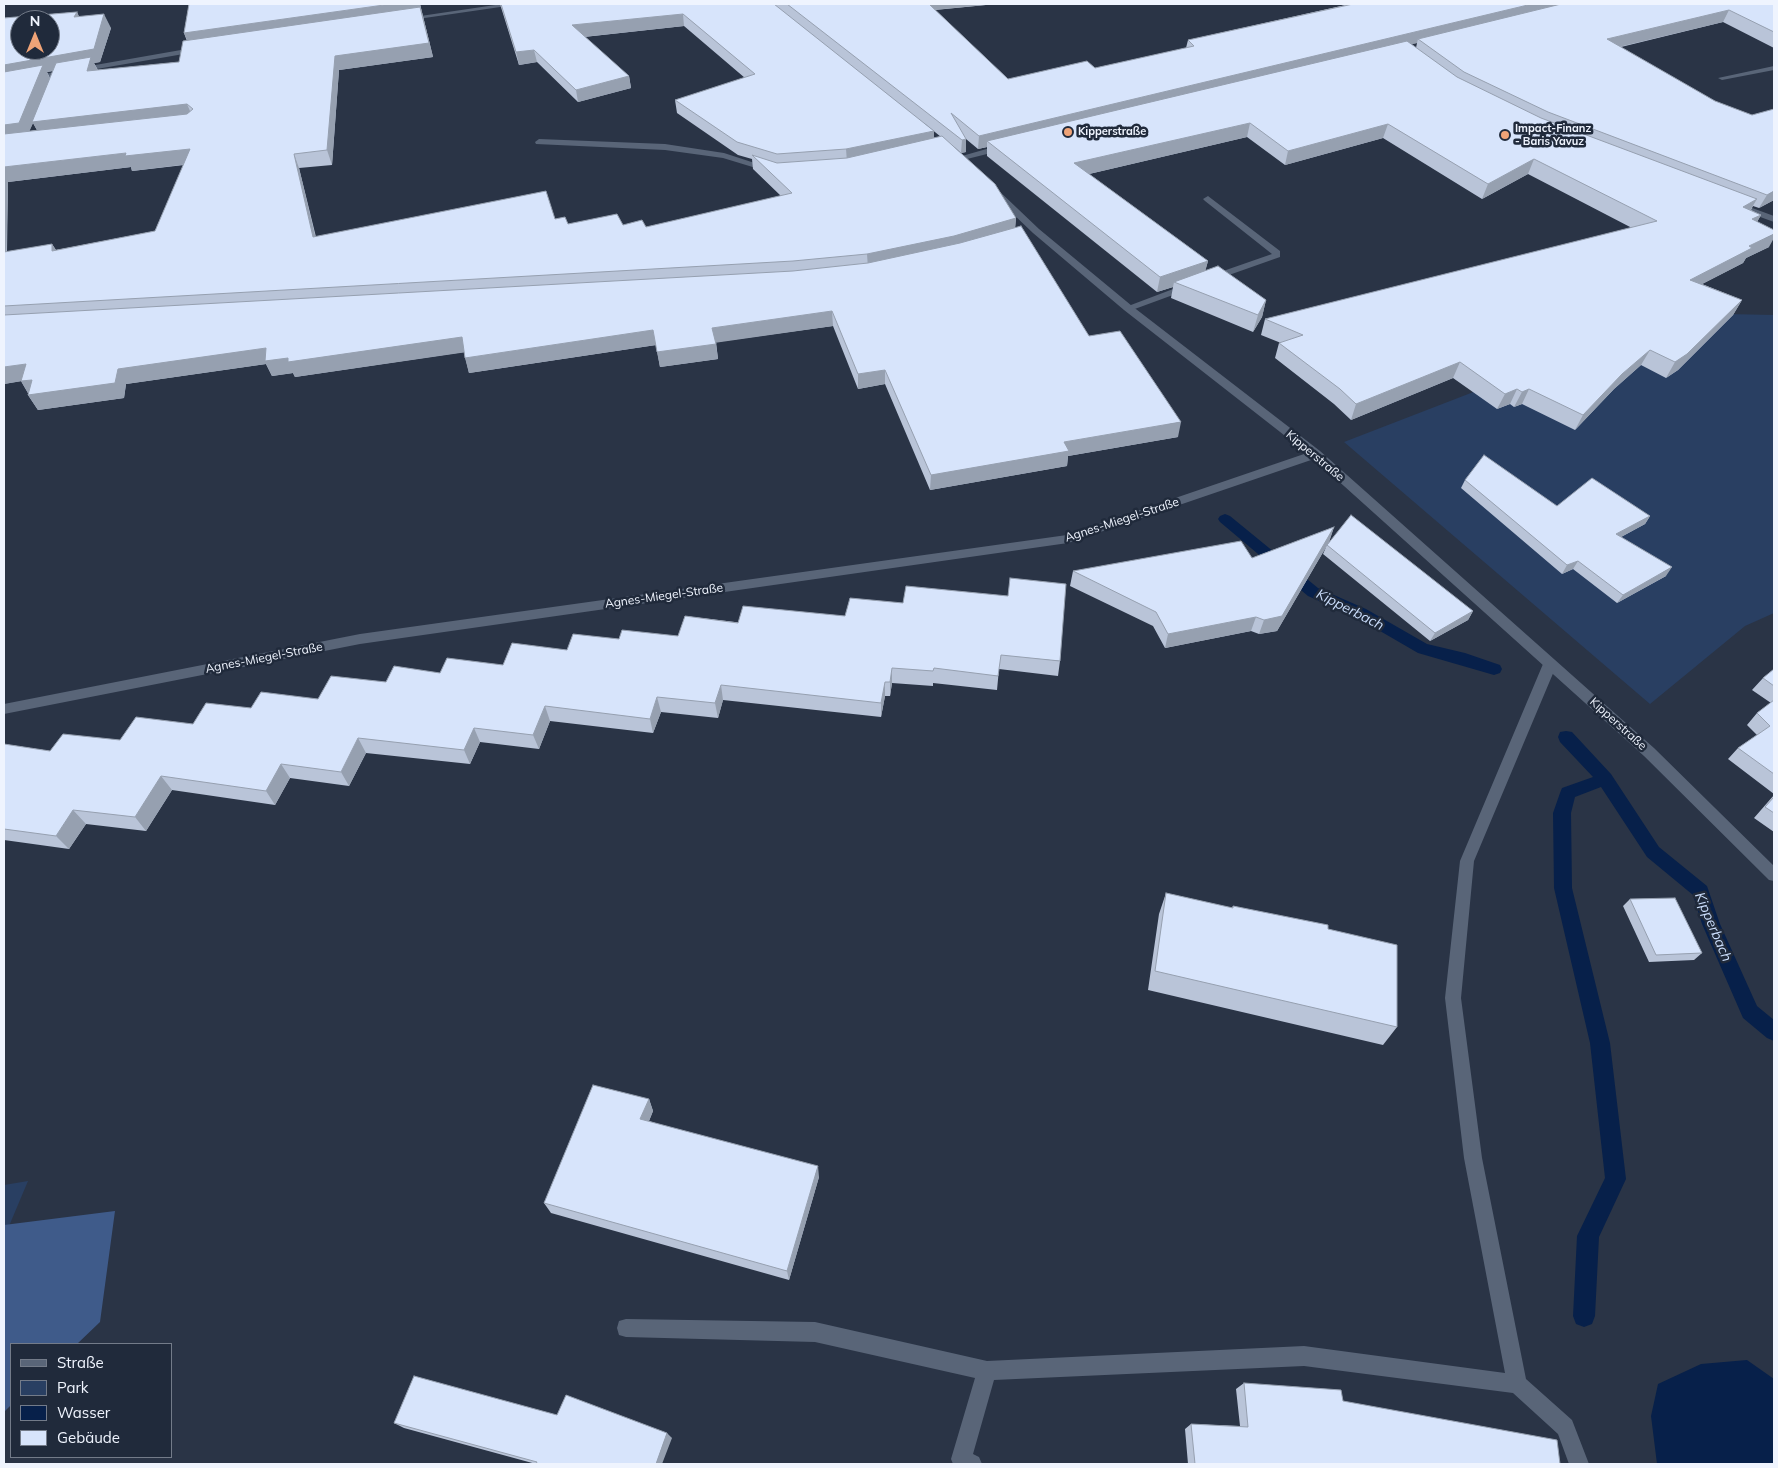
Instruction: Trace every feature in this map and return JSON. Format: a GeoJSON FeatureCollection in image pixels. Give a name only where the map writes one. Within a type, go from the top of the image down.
{"type":"FeatureCollection","features":[{"type":"Feature","properties":{"kind":"street"},"geometry":{"type":"LineString","coordinates":[[396,20],[517,4]]}},
{"type":"Feature","properties":{"kind":"street"},"geometry":{"type":"LineString","coordinates":[[4,83],[58,77],[202,49]]}},
{"type":"Feature","properties":{"kind":"street"},"geometry":{"type":"LineString","coordinates":[[1722,78],[1774,68]]}},
{"type":"Feature","properties":{"kind":"street"},"geometry":{"type":"LineString","coordinates":[[540,142],[665,147],[724,156],[778,172]]}},
{"type":"Feature","properties":{"kind":"street"},"geometry":{"type":"LineString","coordinates":[[955,155],[1013,145]]}},
{"type":"Feature","properties":{"kind":"street"},"geometry":{"type":"LineString","coordinates":[[955,155],[973,171]]}},
{"type":"Feature","properties":{"kind":"street","name":"Kipperstraße"},"geometry":{"type":"LineString","coordinates":[[987,184],[1032,232],[1316,454],[1649,752],[1774,875]]}},
{"type":"Feature","properties":{"kind":"street"},"geometry":{"type":"LineString","coordinates":[[1128,308],[1277,255],[1276,251],[1208,199]]}},
{"type":"Feature","properties":{"kind":"street"},"geometry":{"type":"LineString","coordinates":[[1721,199],[1774,218]]}},
{"type":"Feature","properties":{"kind":"street","name":"Agnes-Miegel-Straße"},"geometry":{"type":"LineString","coordinates":[[4,709],[360,639],[1068,539],[1316,454]]}},
{"type":"Feature","properties":{"kind":"street"},"geometry":{"type":"LineString","coordinates":[[1517,1384],[1473,1158],[1453,998],[1467,862],[1550,664]]}},
{"type":"Feature","properties":{"kind":"street"},"geometry":{"type":"LineString","coordinates":[[626,1328],[816,1332],[987,1371],[1304,1356],[1517,1384],[1565,1426],[1579,1464]]}},
{"type":"Feature","properties":{"kind":"street"},"geometry":{"type":"LineString","coordinates":[[972,1464],[961,1459],[987,1371]]}},
{"type":"Feature","properties":{"kind":"green space"},"geometry":{"type":"Polygon","coordinates":[[[1678,313],[1774,315],[1774,613],[1745,626],[1650,704],[1344,442],[1678,313]]]}},
{"type":"Feature","properties":{"kind":"green space"},"geometry":{"type":"Polygon","coordinates":[[[28,1181],[4,1238],[4,1185],[28,1181]]]}},
{"type":"Feature","properties":{"kind":"shaded area"},"geometry":{"type":"Polygon","coordinates":[[[115,1211],[100,1322],[78,1343],[10,1343],[10,1406],[4,1412],[4,1225],[115,1211]]]}},
{"type":"Feature","properties":{"kind":"water"},"geometry":{"type":"Polygon","coordinates":[[[1747,1360],[1774,1379],[1774,1464],[1657,1464],[1651,1416],[1658,1384],[1701,1364],[1747,1360]]]}},
{"type":"Feature","properties":{"kind":"building"},"geometry":{"type":"Polygon","coordinates":[[[189,4],[391,4],[184,33],[189,4]]]}},
{"type":"Feature","properties":{"kind":"building"},"geometry":{"type":"Polygon","coordinates":[[[501,4],[774,4],[934,131],[846,149],[777,154],[737,142],[675,100],[755,74],[683,14],[572,25],[629,76],[576,90],[534,50],[516,52],[501,4]]]}},
{"type":"Feature","properties":{"kind":"building"},"geometry":{"type":"Polygon","coordinates":[[[787,4],[929,4],[1008,79],[1087,61],[1095,68],[1194,46],[1188,40],[1353,4],[1532,4],[979,136],[951,113],[966,139],[962,140],[787,4]]]}},
{"type":"Feature","properties":{"kind":"building"},"geometry":{"type":"Polygon","coordinates":[[[1561,4],[1774,4],[1774,32],[1729,10],[1607,39],[1715,101],[1752,115],[1774,109],[1774,191],[1767,195],[1548,112],[1464,72],[1418,39],[1561,4]]]}},
{"type":"Feature","properties":{"kind":"building"},"geometry":{"type":"Polygon","coordinates":[[[420,7],[429,43],[335,56],[327,150],[294,154],[313,237],[546,191],[555,219],[565,217],[568,224],[617,214],[623,225],[642,220],[646,227],[792,193],[752,155],[777,163],[847,158],[942,136],[995,184],[1016,218],[954,236],[867,254],[793,261],[4,306],[4,252],[52,244],[52,251],[155,231],[190,149],[125,156],[126,153],[4,167],[4,134],[187,114],[193,109],[187,104],[32,122],[56,63],[91,57],[87,71],[179,62],[183,41],[420,7]]]}},
{"type":"Feature","properties":{"kind":"building"},"geometry":{"type":"Polygon","coordinates":[[[77,12],[74,17],[104,14],[94,49],[60,55],[60,13],[77,12]]]}},
{"type":"Feature","properties":{"kind":"building"},"geometry":{"type":"Polygon","coordinates":[[[4,18],[10,18],[10,60],[32,60],[4,65],[4,18]]]}},
{"type":"Feature","properties":{"kind":"building"},"geometry":{"type":"Polygon","coordinates":[[[1407,41],[1457,77],[1541,118],[1757,199],[1743,207],[1761,215],[1752,219],[1774,230],[1774,234],[1749,246],[1752,248],[1690,280],[1742,300],[1687,354],[1675,362],[1650,350],[1622,374],[1583,415],[1529,389],[1522,392],[1517,389],[1505,394],[1460,362],[1356,404],[1340,389],[1279,343],[1303,335],[1265,319],[1657,221],[1534,159],[1488,184],[1388,124],[1288,151],[1250,123],[1074,163],[1208,261],[1160,277],[987,141],[1407,41]]]}},
{"type":"Feature","properties":{"kind":"building"},"geometry":{"type":"Polygon","coordinates":[[[43,65],[19,123],[4,125],[4,72],[43,65]]]}},
{"type":"Feature","properties":{"kind":"building"},"geometry":{"type":"Polygon","coordinates":[[[1021,226],[1089,336],[1120,331],[1181,422],[1064,442],[1069,451],[931,475],[885,370],[858,374],[832,311],[712,328],[716,344],[657,352],[653,330],[465,358],[462,337],[288,362],[288,358],[265,361],[266,348],[118,369],[115,383],[28,395],[32,380],[21,381],[26,364],[4,367],[4,315],[793,271],[868,263],[960,243],[1021,226]]]}},
{"type":"Feature","properties":{"kind":"building"},"geometry":{"type":"Polygon","coordinates":[[[1218,266],[1266,300],[1258,315],[1174,282],[1218,266]]]}},
{"type":"Feature","properties":{"kind":"building"},"geometry":{"type":"Polygon","coordinates":[[[1484,455],[1557,506],[1592,478],[1650,516],[1616,534],[1672,567],[1623,595],[1578,561],[1567,565],[1465,480],[1484,455]]]}},
{"type":"Feature","properties":{"kind":"building"},"geometry":{"type":"Polygon","coordinates":[[[1351,515],[1473,611],[1435,633],[1327,545],[1351,515]]]}},
{"type":"Feature","properties":{"kind":"building"},"geometry":{"type":"Polygon","coordinates":[[[1334,527],[1282,616],[1264,620],[1256,617],[1168,634],[1156,612],[1073,571],[1241,541],[1252,558],[1334,527]]]}},
{"type":"Feature","properties":{"kind":"building"},"geometry":{"type":"Polygon","coordinates":[[[1010,578],[1066,584],[1060,661],[1001,655],[998,676],[934,668],[933,671],[892,668],[890,682],[885,682],[881,703],[721,685],[715,703],[657,697],[650,719],[545,706],[533,735],[474,728],[464,750],[358,738],[341,772],[281,764],[266,791],[161,776],[135,817],[73,810],[56,836],[4,829],[4,744],[50,751],[63,734],[120,740],[136,717],[193,724],[206,703],[251,708],[261,692],[318,699],[331,676],[386,682],[394,666],[440,673],[447,658],[503,665],[512,643],[567,650],[573,634],[619,639],[622,630],[678,636],[685,616],[738,623],[743,606],[845,616],[850,598],[903,603],[906,586],[1008,596],[1010,578]]]}},
{"type":"Feature","properties":{"kind":"building"},"geometry":{"type":"Polygon","coordinates":[[[1774,669],[1774,686],[1763,678],[1774,669]]]}},
{"type":"Feature","properties":{"kind":"building"},"geometry":{"type":"Polygon","coordinates":[[[1774,700],[1774,774],[1738,748],[1770,726],[1757,713],[1774,700]]]}},
{"type":"Feature","properties":{"kind":"building"},"geometry":{"type":"Polygon","coordinates":[[[1774,797],[1774,813],[1765,807],[1774,797]]]}},
{"type":"Feature","properties":{"kind":"building"},"geometry":{"type":"Polygon","coordinates":[[[1166,893],[1233,908],[1233,906],[1328,925],[1328,929],[1397,945],[1397,1027],[1155,971],[1166,893]]]}},
{"type":"Feature","properties":{"kind":"building"},"geometry":{"type":"Polygon","coordinates":[[[1675,898],[1702,953],[1656,955],[1630,899],[1675,898]]]}},
{"type":"Feature","properties":{"kind":"building"},"geometry":{"type":"Polygon","coordinates":[[[593,1085],[649,1099],[640,1119],[818,1166],[787,1271],[544,1203],[593,1085]]]}},
{"type":"Feature","properties":{"kind":"building"},"geometry":{"type":"Polygon","coordinates":[[[414,1376],[557,1415],[566,1395],[667,1433],[656,1464],[536,1464],[537,1462],[394,1423],[414,1376]]]}},
{"type":"Feature","properties":{"kind":"building"},"geometry":{"type":"Polygon","coordinates":[[[1244,1383],[1341,1390],[1343,1401],[1557,1440],[1560,1464],[1195,1464],[1191,1424],[1248,1427],[1244,1383]]]}},
{"type":"Feature","properties":{"kind":"waterway","name":"Kipperbach"},"geometry":{"type":"LineString","coordinates":[[1225,519],[1313,592],[1361,613],[1423,649],[1465,659],[1494,669]]}},
{"type":"Feature","properties":{"kind":"waterway","name":"Kipperbach"},"geometry":{"type":"LineString","coordinates":[[1566,737],[1605,779]]}},
{"type":"Feature","properties":{"kind":"waterway"},"geometry":{"type":"LineString","coordinates":[[1584,1316],[1588,1236],[1616,1179],[1600,1043],[1563,888],[1562,813],[1568,793],[1605,779]]}},
{"type":"Feature","properties":{"kind":"waterway","name":"Kipperbach"},"geometry":{"type":"LineString","coordinates":[[1605,779],[1653,852],[1701,891],[1711,924],[1750,1012],[1774,1032]]}},
{"type":"Feature","properties":{"kind":"place","name":"Kipperstraße"},"geometry":{"type":"Point","coordinates":[1068,132]}},
{"type":"Feature","properties":{"kind":"place","name":"Impact-Finanz - Baris Yavuz"},"geometry":{"type":"Point","coordinates":[1505,135]}}]}
